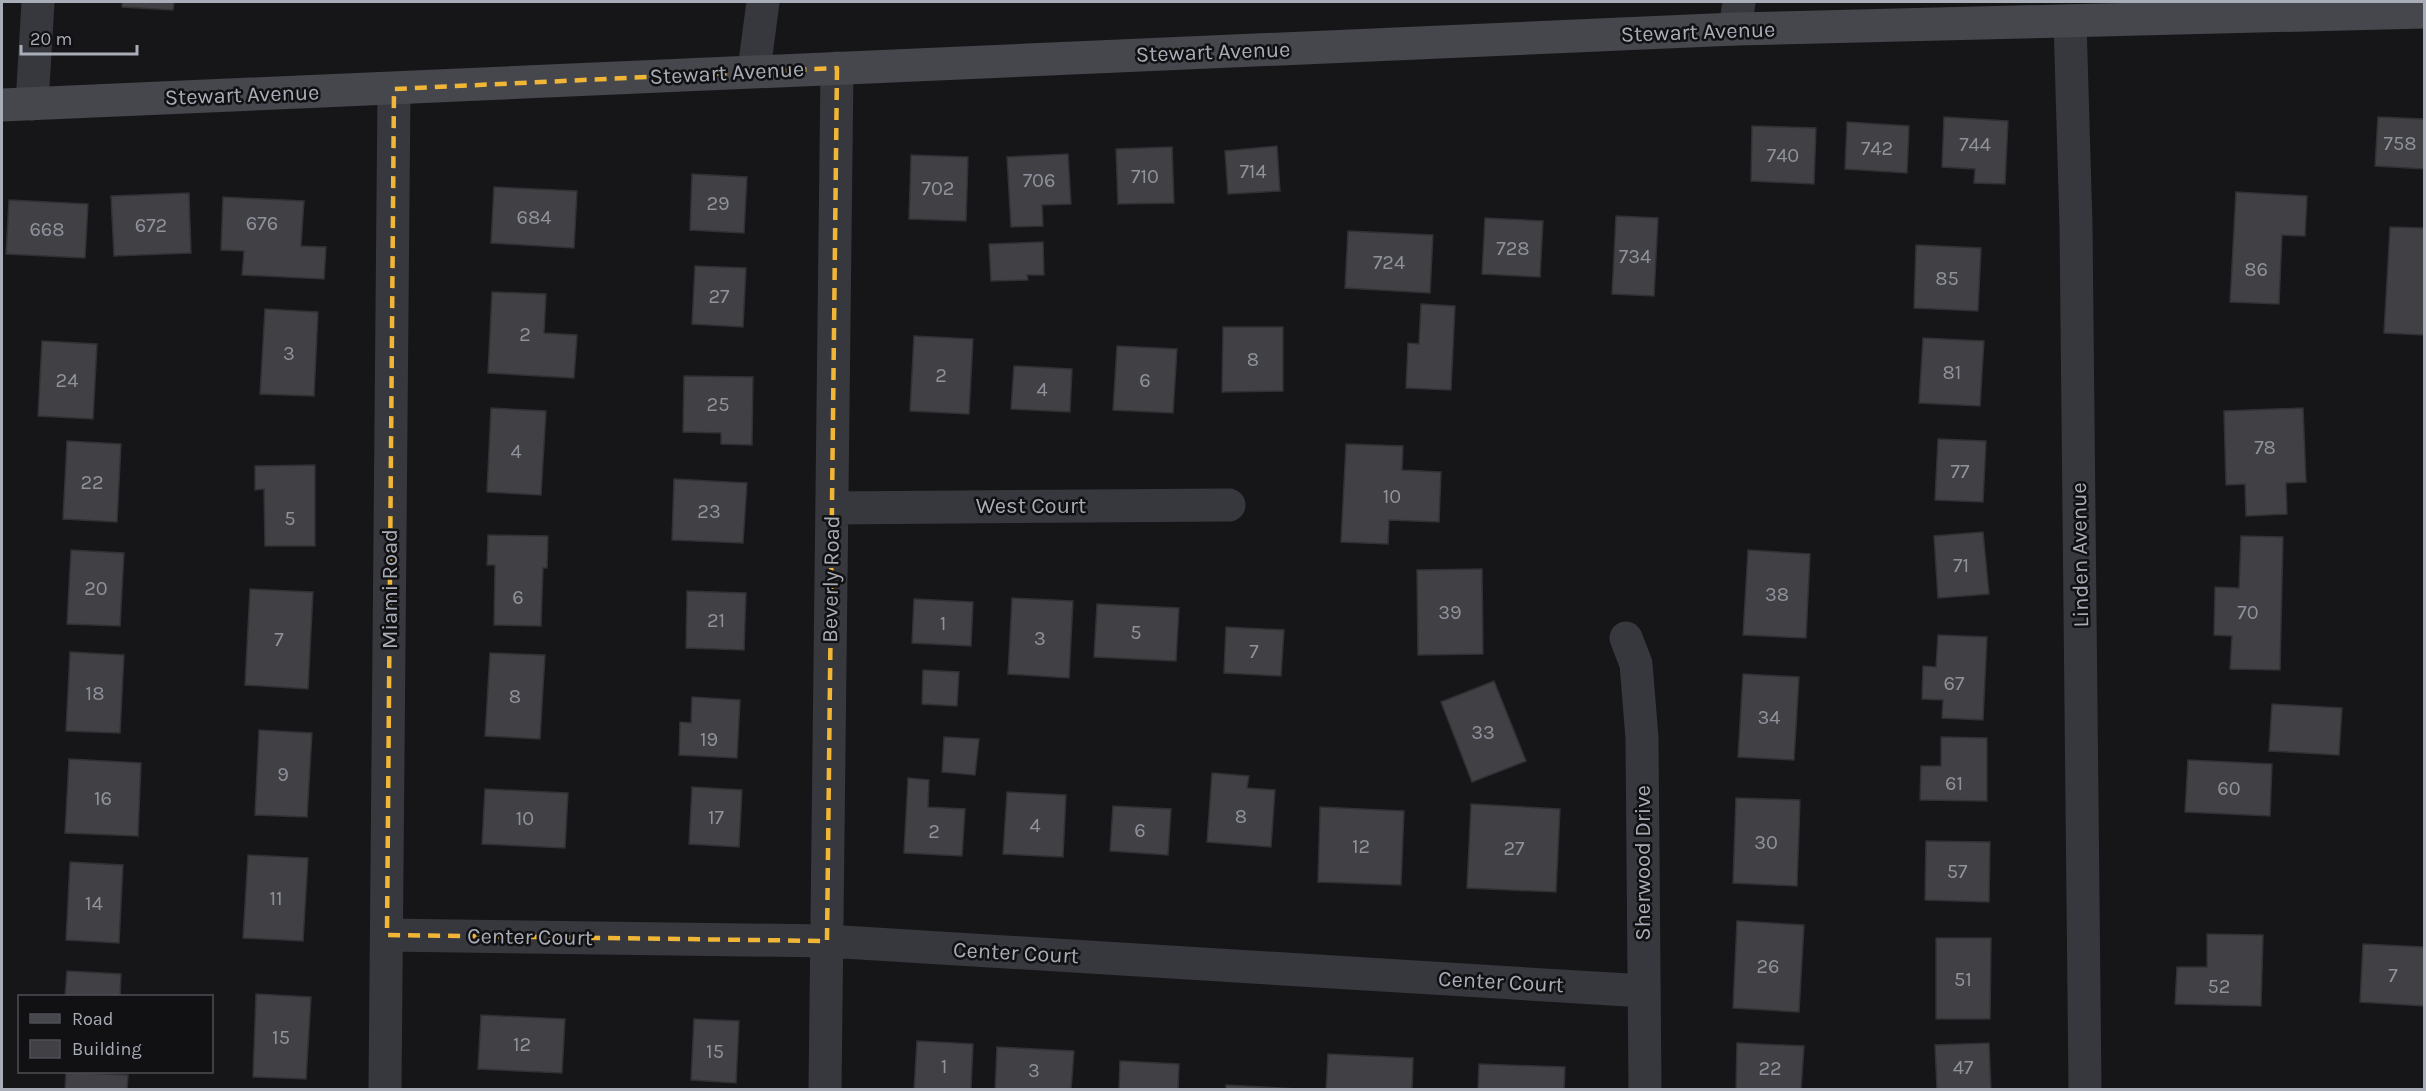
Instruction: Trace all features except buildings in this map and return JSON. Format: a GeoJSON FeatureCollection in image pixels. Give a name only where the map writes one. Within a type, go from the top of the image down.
{"type":"FeatureCollection","features":[{"type":"Feature","properties":{"kind":"main road","name":"Stewart Avenue"},"geometry":{"type":"LineString","coordinates":[[17,104],[837,68],[1737,16],[2070,21],[2424,12]]}},
{"type":"Feature","properties":{"kind":"street"},"geometry":{"type":"LineString","coordinates":[[17,104],[38,2]]}},
{"type":"Feature","properties":{"kind":"street"},"geometry":{"type":"LineString","coordinates":[[754,70],[763,2]]}},
{"type":"Feature","properties":{"kind":"street","name":"Linden Avenue"},"geometry":{"type":"LineString","coordinates":[[2070,21],[2076,226],[2085,1089]]}},
{"type":"Feature","properties":{"kind":"street","name":"Beverly Road"},"geometry":{"type":"LineString","coordinates":[[825,1089],[837,68]]}},
{"type":"Feature","properties":{"kind":"street","name":"Miami Road"},"geometry":{"type":"LineString","coordinates":[[386,1089],[394,89]]}},
{"type":"Feature","properties":{"kind":"street","name":"West Court"},"geometry":{"type":"LineString","coordinates":[[832,508],[1229,505]]}},
{"type":"Feature","properties":{"kind":"street","name":"Sherwood Drive"},"geometry":{"type":"LineString","coordinates":[[1626,638],[1636,663],[1641,708],[1645,1089]]}},
{"type":"Feature","properties":{"kind":"street","name":"Center Court"},"geometry":{"type":"LineString","coordinates":[[387,935],[827,941],[1644,991]]}},
{"type":"Feature","properties":{"kind":"highlighted area"},"geometry":{"type":"Polygon","coordinates":[[[837,68],[827,941],[387,935],[394,89],[837,68]]]}}]}
